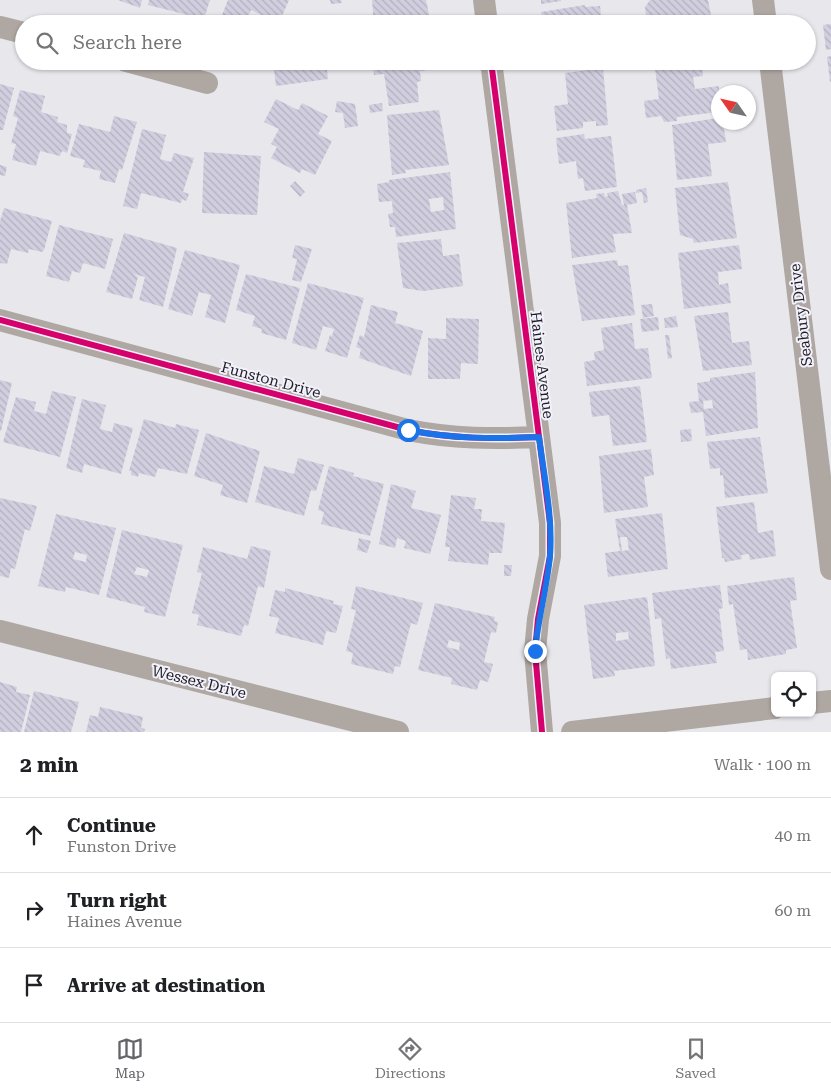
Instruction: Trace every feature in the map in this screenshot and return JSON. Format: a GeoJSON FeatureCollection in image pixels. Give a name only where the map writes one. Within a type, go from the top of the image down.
{"type":"FeatureCollection","features":[{"type":"Feature","properties":{"kind":"street"},"geometry":{"type":"LineString","coordinates":[[484,0],[486,15]]}},
{"type":"Feature","properties":{"kind":"street"},"geometry":{"type":"LineString","coordinates":[[763,0],[765,15]]}},
{"type":"Feature","properties":{"kind":"street"},"geometry":{"type":"LineString","coordinates":[[0,27],[15,31]]}},
{"type":"Feature","properties":{"kind":"street"},"geometry":{"type":"LineString","coordinates":[[159,70],[206,83]]}},
{"type":"Feature","properties":{"kind":"street","name":"Haines Avenue"},"geometry":{"type":"LineString","coordinates":[[492,70],[550,523],[550,556],[538,619],[535,651],[542,732]]}},
{"type":"Feature","properties":{"kind":"street","name":"Seabury Drive"},"geometry":{"type":"LineString","coordinates":[[771,70],[831,569]]}},
{"type":"Feature","properties":{"kind":"street","name":"Funston Drive"},"geometry":{"type":"LineString","coordinates":[[0,320],[408,430],[445,438],[485,440],[539,437]]}},
{"type":"Feature","properties":{"kind":"street","name":"Wessex Drive"},"geometry":{"type":"LineString","coordinates":[[0,631],[398,732]]}},
{"type":"Feature","properties":{"kind":"street"},"geometry":{"type":"LineString","coordinates":[[816,703],[831,701]]}},
{"type":"Feature","properties":{"kind":"street"},"geometry":{"type":"LineString","coordinates":[[572,732],[771,708]]}},
{"type":"Feature","properties":{"kind":"building"},"geometry":{"type":"Polygon","coordinates":[[[118,0],[142,0],[140,8],[118,0]]]}},
{"type":"Feature","properties":{"kind":"building"},"geometry":{"type":"Polygon","coordinates":[[[149,0],[210,0],[205,15],[188,15],[148,5],[149,0]]]}},
{"type":"Feature","properties":{"kind":"building"},"geometry":{"type":"Polygon","coordinates":[[[228,0],[289,0],[282,15],[262,15],[251,10],[249,15],[222,15],[228,0]]]}},
{"type":"Feature","properties":{"kind":"building"},"geometry":{"type":"Polygon","coordinates":[[[330,0],[341,0],[342,3],[331,4],[330,0]]]}},
{"type":"Feature","properties":{"kind":"building"},"geometry":{"type":"Polygon","coordinates":[[[372,0],[426,0],[429,15],[373,15],[372,0]]]}},
{"type":"Feature","properties":{"kind":"building"},"geometry":{"type":"Polygon","coordinates":[[[541,0],[561,0],[561,1],[541,4],[541,0]]]}},
{"type":"Feature","properties":{"kind":"building"},"geometry":{"type":"Polygon","coordinates":[[[650,0],[708,0],[711,15],[646,15],[645,7],[650,0]]]}},
{"type":"Feature","properties":{"kind":"building"},"geometry":{"type":"Polygon","coordinates":[[[585,5],[585,7],[600,6],[601,15],[542,15],[541,12],[585,5]]]}},
{"type":"Feature","properties":{"kind":"building"},"geometry":{"type":"Polygon","coordinates":[[[831,24],[831,49],[826,50],[823,25],[831,24]]]}},
{"type":"Feature","properties":{"kind":"building"},"geometry":{"type":"Polygon","coordinates":[[[831,56],[831,82],[830,82],[827,57],[831,56]]]}},
{"type":"Feature","properties":{"kind":"building"},"geometry":{"type":"Polygon","coordinates":[[[274,70],[327,70],[328,79],[276,86],[274,70]]]}},
{"type":"Feature","properties":{"kind":"building"},"geometry":{"type":"Polygon","coordinates":[[[373,70],[428,70],[420,71],[421,81],[417,82],[419,102],[389,106],[384,74],[374,75],[373,70]]]}},
{"type":"Feature","properties":{"kind":"building"},"geometry":{"type":"Polygon","coordinates":[[[603,70],[608,125],[596,126],[596,121],[583,122],[583,128],[557,131],[554,106],[568,104],[565,73],[603,70]]]}},
{"type":"Feature","properties":{"kind":"building"},"geometry":{"type":"Polygon","coordinates":[[[655,70],[702,70],[703,76],[693,77],[695,89],[711,87],[711,113],[677,117],[677,121],[664,122],[661,116],[646,118],[644,101],[659,99],[655,70]]]}},
{"type":"Feature","properties":{"kind":"building"},"geometry":{"type":"Polygon","coordinates":[[[0,84],[14,88],[3,130],[0,130],[0,84]]]}},
{"type":"Feature","properties":{"kind":"building"},"geometry":{"type":"Polygon","coordinates":[[[20,90],[45,96],[41,112],[58,117],[57,122],[67,125],[67,133],[72,134],[67,153],[62,151],[60,156],[40,151],[36,166],[12,160],[16,144],[11,143],[18,118],[13,116],[20,90]]]}},
{"type":"Feature","properties":{"kind":"building"},"geometry":{"type":"Polygon","coordinates":[[[276,99],[298,110],[302,103],[328,116],[318,134],[332,141],[315,175],[302,169],[300,173],[271,158],[277,147],[271,144],[279,129],[264,122],[276,99]]]}},
{"type":"Feature","properties":{"kind":"building"},"geometry":{"type":"Polygon","coordinates":[[[337,101],[355,104],[358,126],[345,128],[343,113],[335,112],[337,101]]]}},
{"type":"Feature","properties":{"kind":"building"},"geometry":{"type":"Polygon","coordinates":[[[382,103],[383,111],[370,113],[369,105],[382,103]]]}},
{"type":"Feature","properties":{"kind":"building"},"geometry":{"type":"Polygon","coordinates":[[[439,110],[449,165],[405,170],[406,173],[392,175],[387,115],[439,110]]]}},
{"type":"Feature","properties":{"kind":"building"},"geometry":{"type":"Polygon","coordinates":[[[114,116],[137,122],[122,170],[119,169],[115,183],[99,179],[101,171],[83,167],[85,160],[70,156],[79,124],[110,132],[114,116]]]}},
{"type":"Feature","properties":{"kind":"building"},"geometry":{"type":"Polygon","coordinates":[[[711,119],[711,130],[724,130],[726,142],[708,144],[712,176],[677,180],[672,125],[711,119]]]}},
{"type":"Feature","properties":{"kind":"building"},"geometry":{"type":"Polygon","coordinates":[[[142,129],[166,135],[160,159],[171,162],[174,153],[194,158],[183,192],[189,194],[186,201],[182,199],[181,203],[141,193],[137,209],[123,206],[142,129]]]}},
{"type":"Feature","properties":{"kind":"building"},"geometry":{"type":"Polygon","coordinates":[[[584,134],[585,139],[611,136],[617,187],[585,191],[583,178],[578,179],[576,161],[559,164],[556,138],[584,134]]]}},
{"type":"Feature","properties":{"kind":"building"},"geometry":{"type":"Polygon","coordinates":[[[204,152],[261,156],[257,215],[202,213],[204,152]]]}},
{"type":"Feature","properties":{"kind":"building"},"geometry":{"type":"Polygon","coordinates":[[[0,165],[7,167],[5,176],[0,175],[0,165]]]}},
{"type":"Feature","properties":{"kind":"building"},"geometry":{"type":"Polygon","coordinates":[[[450,172],[456,229],[396,237],[395,227],[390,227],[388,214],[393,213],[392,201],[379,202],[377,184],[389,182],[389,180],[450,172]],[[443,197],[429,199],[431,212],[444,210],[443,197]]]}},
{"type":"Feature","properties":{"kind":"building"},"geometry":{"type":"Polygon","coordinates":[[[295,181],[305,192],[300,197],[290,186],[295,181]]]}},
{"type":"Feature","properties":{"kind":"building"},"geometry":{"type":"Polygon","coordinates":[[[728,182],[737,238],[694,243],[693,239],[680,235],[675,188],[728,182]]]}},
{"type":"Feature","properties":{"kind":"building"},"geometry":{"type":"Polygon","coordinates":[[[646,188],[648,202],[644,203],[642,192],[636,193],[636,190],[646,188]]]}},
{"type":"Feature","properties":{"kind":"building"},"geometry":{"type":"Polygon","coordinates":[[[618,191],[622,205],[624,205],[622,194],[635,192],[637,203],[627,205],[632,233],[613,234],[616,252],[572,258],[566,203],[597,198],[596,194],[604,193],[605,197],[608,196],[607,193],[618,191]]]}},
{"type":"Feature","properties":{"kind":"building"},"geometry":{"type":"Polygon","coordinates":[[[4,208],[52,221],[42,252],[29,249],[28,253],[11,249],[7,264],[0,263],[0,221],[4,208]]]}},
{"type":"Feature","properties":{"kind":"building"},"geometry":{"type":"Polygon","coordinates":[[[59,225],[113,239],[105,269],[83,263],[80,273],[72,271],[69,282],[46,276],[59,225]]]}},
{"type":"Feature","properties":{"kind":"building"},"geometry":{"type":"Polygon","coordinates":[[[124,233],[177,248],[163,307],[139,300],[145,277],[133,274],[138,277],[132,299],[106,292],[124,233]]]}},
{"type":"Feature","properties":{"kind":"building"},"geometry":{"type":"Polygon","coordinates":[[[441,239],[443,256],[459,254],[463,286],[423,291],[403,288],[397,243],[441,239]]]}},
{"type":"Feature","properties":{"kind":"building"},"geometry":{"type":"Polygon","coordinates":[[[295,245],[312,249],[301,282],[292,280],[297,259],[292,258],[295,245]]]}},
{"type":"Feature","properties":{"kind":"building"},"geometry":{"type":"Polygon","coordinates":[[[739,245],[742,269],[718,272],[719,285],[728,283],[731,303],[684,309],[678,253],[739,245]]]}},
{"type":"Feature","properties":{"kind":"building"},"geometry":{"type":"Polygon","coordinates":[[[185,250],[240,265],[225,323],[205,317],[211,295],[199,292],[192,316],[168,309],[185,250]]]}},
{"type":"Feature","properties":{"kind":"building"},"geometry":{"type":"Polygon","coordinates":[[[617,260],[618,266],[628,265],[635,315],[582,321],[572,265],[617,260]]]}},
{"type":"Feature","properties":{"kind":"building"},"geometry":{"type":"Polygon","coordinates":[[[246,274],[300,288],[286,340],[261,333],[262,329],[252,326],[255,316],[236,310],[246,274]]]}},
{"type":"Feature","properties":{"kind":"building"},"geometry":{"type":"Polygon","coordinates":[[[308,283],[364,298],[347,358],[325,351],[334,329],[323,326],[316,350],[292,343],[308,283]]]}},
{"type":"Feature","properties":{"kind":"building"},"geometry":{"type":"Polygon","coordinates":[[[652,304],[654,316],[643,318],[641,305],[652,304]]]}},
{"type":"Feature","properties":{"kind":"building"},"geometry":{"type":"Polygon","coordinates":[[[371,305],[398,312],[395,323],[423,331],[411,376],[359,358],[361,349],[356,347],[360,335],[364,337],[371,305]]]}},
{"type":"Feature","properties":{"kind":"building"},"geometry":{"type":"Polygon","coordinates":[[[728,312],[732,343],[749,341],[752,365],[703,371],[694,316],[728,312]]]}},
{"type":"Feature","properties":{"kind":"building"},"geometry":{"type":"Polygon","coordinates":[[[676,316],[678,327],[665,328],[664,318],[676,316]]]}},
{"type":"Feature","properties":{"kind":"building"},"geometry":{"type":"Polygon","coordinates":[[[658,317],[659,330],[642,332],[640,319],[658,317]]]}},
{"type":"Feature","properties":{"kind":"building"},"geometry":{"type":"Polygon","coordinates":[[[446,318],[479,319],[478,364],[461,363],[460,379],[428,379],[428,338],[446,339],[446,318]]]}},
{"type":"Feature","properties":{"kind":"building"},"geometry":{"type":"Polygon","coordinates":[[[632,323],[635,349],[648,348],[652,378],[587,386],[584,362],[595,360],[594,352],[604,350],[601,328],[632,323]]]}},
{"type":"Feature","properties":{"kind":"building"},"geometry":{"type":"Polygon","coordinates":[[[665,335],[669,335],[672,358],[668,359],[665,335]]]}},
{"type":"Feature","properties":{"kind":"building"},"geometry":{"type":"Polygon","coordinates":[[[755,372],[758,428],[706,436],[703,412],[691,413],[689,402],[699,401],[697,383],[710,381],[710,378],[755,372]],[[712,400],[703,401],[704,409],[713,408],[712,400]]]}},
{"type":"Feature","properties":{"kind":"building"},"geometry":{"type":"Polygon","coordinates":[[[0,380],[12,383],[1,431],[0,431],[0,380]]]}},
{"type":"Feature","properties":{"kind":"building"},"geometry":{"type":"Polygon","coordinates":[[[640,386],[647,442],[613,446],[609,415],[592,417],[589,392],[640,386]]]}},
{"type":"Feature","properties":{"kind":"building"},"geometry":{"type":"Polygon","coordinates":[[[52,391],[76,397],[60,457],[3,442],[16,397],[36,402],[34,411],[46,414],[52,391]]]}},
{"type":"Feature","properties":{"kind":"building"},"geometry":{"type":"Polygon","coordinates":[[[82,399],[106,405],[100,429],[112,432],[114,423],[133,428],[121,474],[84,464],[82,473],[66,468],[82,399]]]}},
{"type":"Feature","properties":{"kind":"building"},"geometry":{"type":"Polygon","coordinates":[[[144,419],[175,428],[176,424],[199,430],[187,474],[158,468],[155,477],[139,473],[138,477],[131,475],[131,471],[129,471],[144,419]]]}},
{"type":"Feature","properties":{"kind":"building"},"geometry":{"type":"Polygon","coordinates":[[[691,429],[692,441],[681,442],[680,430],[691,429]]]}},
{"type":"Feature","properties":{"kind":"building"},"geometry":{"type":"Polygon","coordinates":[[[206,433],[260,451],[247,503],[220,495],[223,485],[194,476],[206,433]]]}},
{"type":"Feature","properties":{"kind":"building"},"geometry":{"type":"Polygon","coordinates":[[[760,437],[768,493],[725,498],[723,475],[720,476],[720,468],[710,469],[707,442],[760,437]]]}},
{"type":"Feature","properties":{"kind":"building"},"geometry":{"type":"Polygon","coordinates":[[[651,449],[654,475],[644,477],[648,507],[604,513],[599,456],[651,449]]]}},
{"type":"Feature","properties":{"kind":"building"},"geometry":{"type":"Polygon","coordinates":[[[298,458],[324,465],[316,491],[311,490],[304,516],[255,502],[264,466],[294,474],[298,458]]]}},
{"type":"Feature","properties":{"kind":"building"},"geometry":{"type":"Polygon","coordinates":[[[329,466],[354,473],[353,476],[384,484],[370,536],[321,524],[324,512],[318,510],[329,466]]]}},
{"type":"Feature","properties":{"kind":"building"},"geometry":{"type":"Polygon","coordinates":[[[391,484],[416,491],[411,508],[441,515],[430,554],[404,548],[406,541],[397,538],[395,548],[379,544],[391,484]]]}},
{"type":"Feature","properties":{"kind":"building"},"geometry":{"type":"Polygon","coordinates":[[[451,495],[476,498],[474,509],[482,509],[481,521],[505,523],[502,553],[490,553],[490,547],[488,565],[448,561],[450,547],[445,547],[451,495]]]}},
{"type":"Feature","properties":{"kind":"building"},"geometry":{"type":"Polygon","coordinates":[[[0,498],[37,506],[30,531],[25,529],[15,569],[11,568],[9,578],[0,576],[0,498]]]}},
{"type":"Feature","properties":{"kind":"building"},"geometry":{"type":"Polygon","coordinates":[[[754,502],[758,533],[773,530],[776,556],[750,560],[749,554],[741,555],[742,559],[725,562],[724,558],[722,558],[716,507],[754,502]]]}},
{"type":"Feature","properties":{"kind":"building"},"geometry":{"type":"Polygon","coordinates":[[[662,513],[668,569],[608,577],[605,553],[620,551],[615,519],[662,513]],[[620,537],[622,551],[629,550],[627,537],[620,537]]]}},
{"type":"Feature","properties":{"kind":"building"},"geometry":{"type":"Polygon","coordinates":[[[56,514],[116,528],[99,595],[66,587],[65,592],[38,586],[56,514]],[[75,552],[73,559],[86,562],[87,555],[75,552]]]}},
{"type":"Feature","properties":{"kind":"building"},"geometry":{"type":"Polygon","coordinates":[[[122,530],[183,545],[165,617],[144,612],[145,607],[106,597],[122,530]],[[137,567],[134,574],[147,577],[149,570],[137,567]]]}},
{"type":"Feature","properties":{"kind":"building"},"geometry":{"type":"Polygon","coordinates":[[[359,538],[371,541],[367,553],[357,550],[359,538]]]}},
{"type":"Feature","properties":{"kind":"building"},"geometry":{"type":"Polygon","coordinates":[[[251,546],[271,551],[264,588],[258,586],[248,626],[244,625],[241,636],[197,625],[199,615],[192,613],[202,573],[197,572],[203,547],[247,559],[251,546]]]}},
{"type":"Feature","properties":{"kind":"building"},"geometry":{"type":"Polygon","coordinates":[[[504,565],[512,565],[511,576],[504,576],[504,565]]]}},
{"type":"Feature","properties":{"kind":"building"},"geometry":{"type":"Polygon","coordinates":[[[794,577],[797,600],[790,601],[797,648],[786,650],[786,654],[748,660],[747,649],[740,650],[733,604],[729,605],[727,586],[794,577]]]}},
{"type":"Feature","properties":{"kind":"building"},"geometry":{"type":"Polygon","coordinates":[[[720,585],[723,608],[719,609],[724,651],[715,652],[717,663],[671,669],[670,658],[666,659],[661,618],[655,619],[652,593],[720,585]]]}},
{"type":"Feature","properties":{"kind":"building"},"geometry":{"type":"Polygon","coordinates":[[[356,586],[423,603],[417,625],[411,623],[400,667],[395,666],[393,674],[351,664],[353,653],[346,651],[356,610],[351,609],[356,586]]]}},
{"type":"Feature","properties":{"kind":"building"},"geometry":{"type":"Polygon","coordinates":[[[285,588],[334,601],[333,604],[343,606],[336,633],[326,631],[323,645],[275,633],[279,618],[269,616],[275,590],[285,592],[285,588]]]}},
{"type":"Feature","properties":{"kind":"building"},"geometry":{"type":"Polygon","coordinates":[[[647,597],[655,666],[614,671],[615,676],[593,679],[584,605],[647,597]],[[628,632],[616,633],[616,641],[629,639],[628,632]]]}},
{"type":"Feature","properties":{"kind":"building"},"geometry":{"type":"Polygon","coordinates":[[[435,603],[495,617],[494,621],[498,622],[496,633],[491,632],[484,662],[493,664],[488,682],[480,680],[477,690],[451,684],[452,678],[418,670],[435,603]],[[449,640],[447,647],[459,650],[460,643],[449,640]]]}},
{"type":"Feature","properties":{"kind":"building"},"geometry":{"type":"Polygon","coordinates":[[[0,682],[17,687],[16,692],[30,695],[21,732],[0,732],[0,682]]]}},
{"type":"Feature","properties":{"kind":"building"},"geometry":{"type":"Polygon","coordinates":[[[34,691],[79,702],[71,732],[24,732],[34,691]]]}},
{"type":"Feature","properties":{"kind":"building"},"geometry":{"type":"Polygon","coordinates":[[[100,707],[143,717],[141,728],[145,729],[144,732],[86,732],[90,715],[98,717],[100,707]]]}},
{"type":"Feature","properties":{"kind":"cycle path"},"geometry":{"type":"LineString","coordinates":[[492,70],[550,523],[550,556],[538,619],[535,651],[542,732]]}},
{"type":"Feature","properties":{"kind":"cycle path"},"geometry":{"type":"LineString","coordinates":[[0,320],[408,430],[473,438],[539,437]]}},
{"type":"Feature","properties":{"kind":"route"},"geometry":{"type":"LineString","coordinates":[[408,430],[445,438],[485,440],[539,437],[550,523],[550,556],[538,619],[535,651]]}}]}
